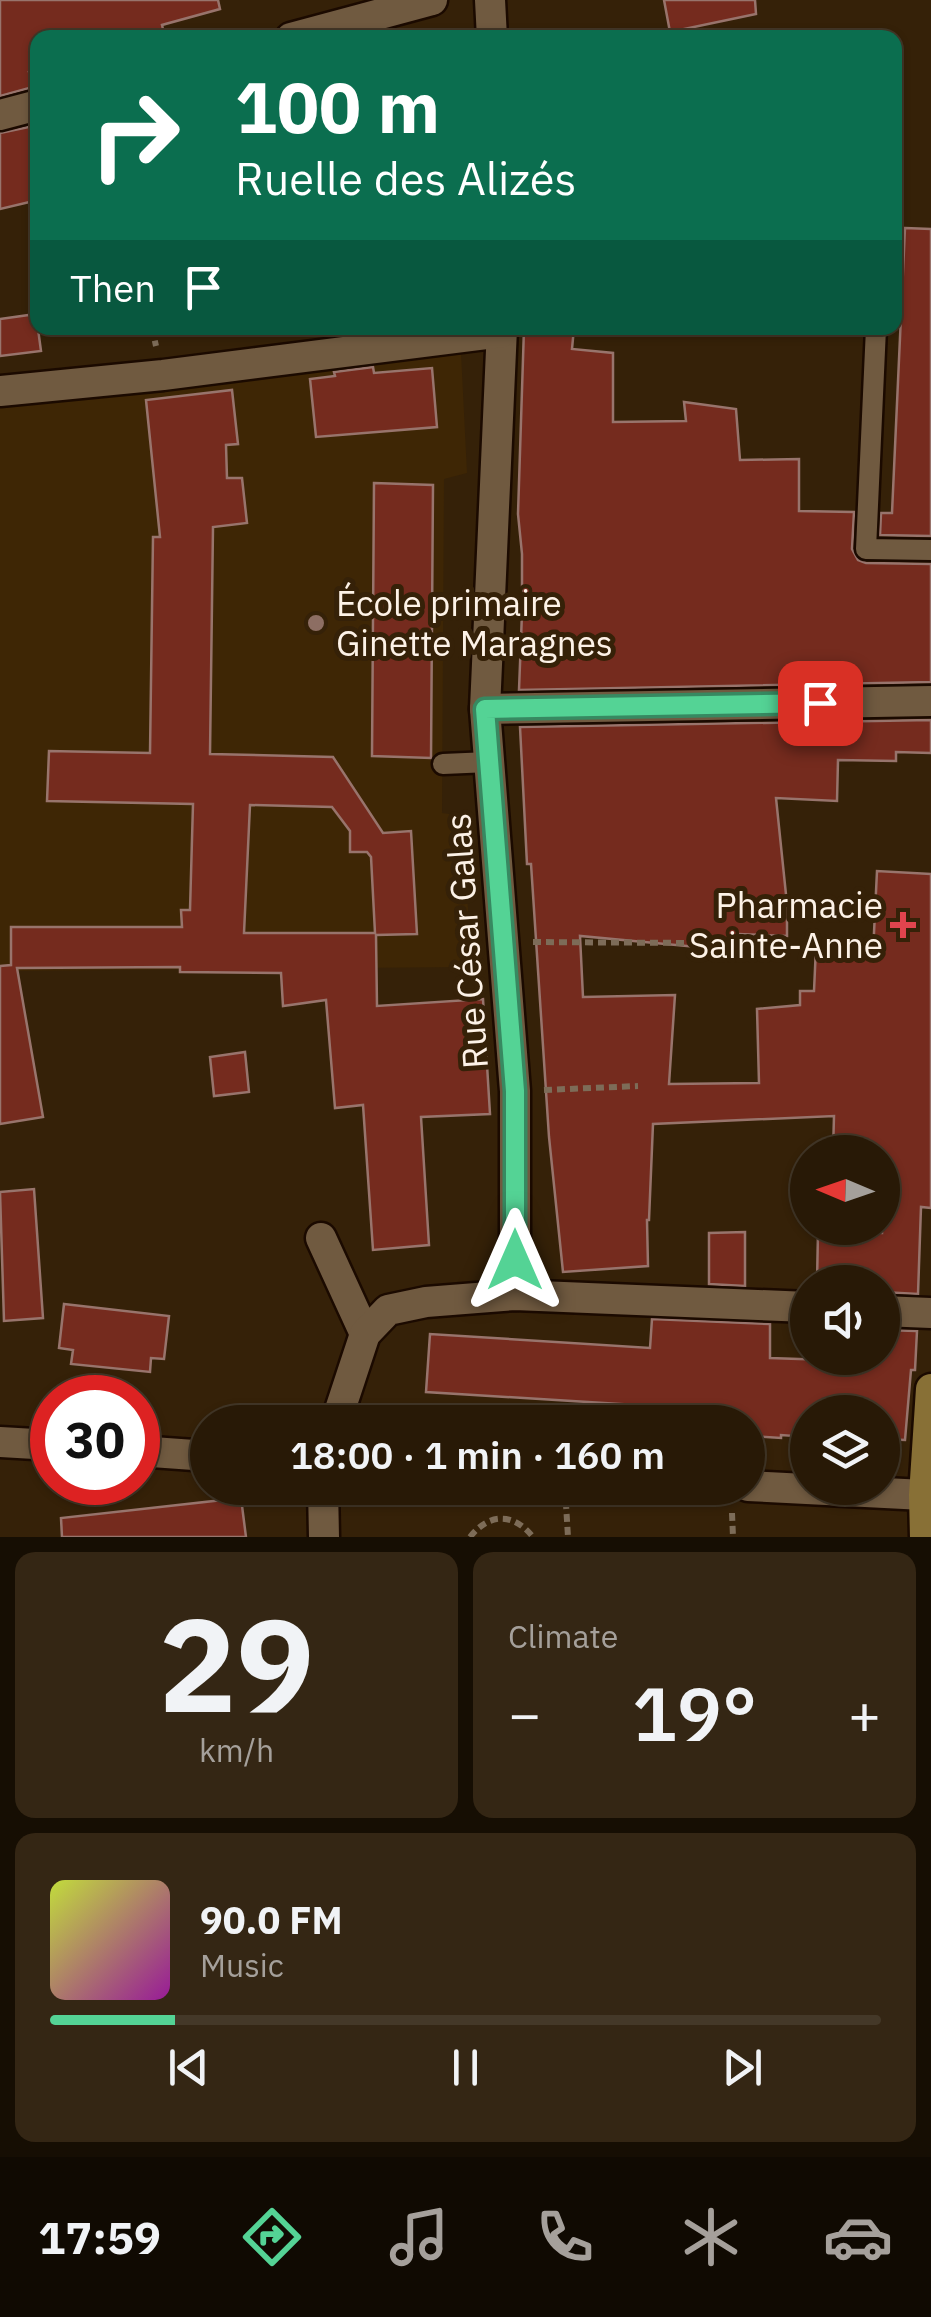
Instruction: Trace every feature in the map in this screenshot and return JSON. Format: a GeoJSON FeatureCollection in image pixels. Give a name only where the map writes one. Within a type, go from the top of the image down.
{"type":"FeatureCollection","features":[{"type":"Feature","properties":{"kind":"street"},"geometry":{"type":"LineString","coordinates":[[321,30],[432,0]]}},
{"type":"Feature","properties":{"kind":"street"},"geometry":{"type":"LineString","coordinates":[[490,0],[492,30]]}},
{"type":"Feature","properties":{"kind":"street"},"geometry":{"type":"LineString","coordinates":[[0,115],[30,107]]}},
{"type":"Feature","properties":{"kind":"street"},"geometry":{"type":"LineString","coordinates":[[0,391],[163,375],[464,335]]}},
{"type":"Feature","properties":{"kind":"street","name":"Rue César Galas"},"geometry":{"type":"LineString","coordinates":[[502,335],[485,709],[515,1091],[515,1294]]}},
{"type":"Feature","properties":{"kind":"street"},"geometry":{"type":"LineString","coordinates":[[485,709],[931,701]]}},
{"type":"Feature","properties":{"kind":"street"},"geometry":{"type":"LineString","coordinates":[[321,1238],[366,1334]]}},
{"type":"Feature","properties":{"kind":"street"},"geometry":{"type":"LineString","coordinates":[[342,1405],[366,1334],[388,1310],[426,1302],[515,1294],[790,1306]]}},
{"type":"Feature","properties":{"kind":"street"},"geometry":{"type":"LineString","coordinates":[[900,1311],[931,1313]]}},
{"type":"Feature","properties":{"kind":"street"},"geometry":{"type":"LineString","coordinates":[[925,1537],[931,1389]]}},
{"type":"Feature","properties":{"kind":"street"},"geometry":{"type":"LineString","coordinates":[[0,1442],[30,1444]]}},
{"type":"Feature","properties":{"kind":"street"},"geometry":{"type":"LineString","coordinates":[[160,1453],[190,1455]]}},
{"type":"Feature","properties":{"kind":"street"},"geometry":{"type":"LineString","coordinates":[[765,1487],[924,1495]]}},
{"type":"Feature","properties":{"kind":"street"},"geometry":{"type":"LineString","coordinates":[[323,1505],[324,1537]]}},
{"type":"Feature","properties":{"kind":"lane"},"geometry":{"type":"LineString","coordinates":[[876,335],[866,549],[931,550]]}},
{"type":"Feature","properties":{"kind":"lane"},"geometry":{"type":"LineString","coordinates":[[443,764],[489,762]]}},
{"type":"Feature","properties":{"kind":"path"},"geometry":{"type":"LineString","coordinates":[[503,947],[536,942],[692,943]]}},
{"type":"Feature","properties":{"kind":"path"},"geometry":{"type":"LineString","coordinates":[[515,1091],[638,1086]]}},
{"type":"Feature","properties":{"kind":"path"},"geometry":{"type":"LineString","coordinates":[[566,1505],[568,1537]]}},
{"type":"Feature","properties":{"kind":"path"},"geometry":{"type":"LineString","coordinates":[[470,1537],[488,1520],[500,1518],[523,1526],[532,1537]]}},
{"type":"Feature","properties":{"kind":"shaded area"},"geometry":{"type":"Polygon","coordinates":[[[461,353],[467,473],[444,479],[442,813],[463,816],[471,967],[0,971],[0,403],[461,353]]]}},
{"type":"Feature","properties":{"kind":"building"},"geometry":{"type":"Polygon","coordinates":[[[0,0],[218,0],[220,9],[162,25],[163,30],[30,30],[30,88],[0,96],[0,0]]]}},
{"type":"Feature","properties":{"kind":"building"},"geometry":{"type":"Polygon","coordinates":[[[664,0],[755,0],[756,14],[670,30],[664,0]]]}},
{"type":"Feature","properties":{"kind":"building"},"geometry":{"type":"Polygon","coordinates":[[[30,127],[30,202],[0,209],[0,133],[30,127]]]}},
{"type":"Feature","properties":{"kind":"building"},"geometry":{"type":"Polygon","coordinates":[[[905,228],[931,229],[931,536],[880,535],[881,513],[892,513],[905,228]]]}},
{"type":"Feature","properties":{"kind":"building"},"geometry":{"type":"Polygon","coordinates":[[[30,315],[30,335],[39,335],[41,351],[0,356],[0,319],[30,315]]]}},
{"type":"Feature","properties":{"kind":"building"},"geometry":{"type":"Polygon","coordinates":[[[524,335],[573,335],[572,349],[613,353],[613,422],[686,421],[684,402],[736,409],[740,460],[799,459],[799,511],[854,512],[852,549],[858,560],[931,564],[931,682],[519,690],[522,554],[518,514],[524,335]]]}},
{"type":"Feature","properties":{"kind":"building"},"geometry":{"type":"Polygon","coordinates":[[[373,367],[374,373],[432,368],[437,427],[316,437],[310,379],[373,367]]]}},
{"type":"Feature","properties":{"kind":"building"},"geometry":{"type":"Polygon","coordinates":[[[232,390],[238,444],[226,445],[227,478],[242,478],[247,523],[213,527],[210,754],[333,757],[383,833],[411,831],[417,934],[376,935],[377,1006],[483,999],[490,1114],[421,1117],[429,1245],[373,1250],[363,1105],[335,1108],[326,1000],[283,1006],[281,973],[180,972],[180,967],[17,968],[43,1117],[0,1124],[0,966],[11,965],[11,927],[182,927],[181,910],[190,910],[193,804],[47,801],[49,751],[150,753],[153,537],[160,537],[146,400],[232,390]],[[250,805],[244,933],[375,933],[371,857],[367,852],[350,852],[350,831],[332,807],[250,805]]]}},
{"type":"Feature","properties":{"kind":"building"},"geometry":{"type":"Polygon","coordinates":[[[374,483],[433,485],[431,758],[372,756],[374,483]]]}},
{"type":"Feature","properties":{"kind":"building"},"geometry":{"type":"Polygon","coordinates":[[[931,720],[931,753],[896,752],[896,761],[838,760],[837,801],[776,798],[787,936],[739,934],[739,951],[580,936],[583,997],[675,995],[669,1084],[759,1083],[757,1009],[800,1005],[800,991],[814,991],[816,947],[873,953],[877,871],[931,874],[931,1208],[921,1207],[918,1294],[900,1293],[900,1265],[817,1265],[818,1245],[900,1245],[900,1135],[833,1135],[834,1116],[653,1124],[648,1266],[563,1272],[549,1137],[531,864],[527,864],[520,727],[931,720]]]}},
{"type":"Feature","properties":{"kind":"building"},"geometry":{"type":"Polygon","coordinates":[[[245,1052],[249,1092],[214,1096],[210,1057],[245,1052]]]}},
{"type":"Feature","properties":{"kind":"building"},"geometry":{"type":"Polygon","coordinates":[[[34,1189],[43,1318],[4,1321],[0,1192],[34,1189]]]}},
{"type":"Feature","properties":{"kind":"building"},"geometry":{"type":"Polygon","coordinates":[[[745,1232],[745,1286],[709,1284],[709,1233],[745,1232]]]}},
{"type":"Feature","properties":{"kind":"building"},"geometry":{"type":"Polygon","coordinates":[[[64,1304],[169,1316],[164,1359],[151,1358],[150,1372],[71,1364],[73,1350],[59,1348],[64,1304]]]}},
{"type":"Feature","properties":{"kind":"building"},"geometry":{"type":"Polygon","coordinates":[[[652,1319],[770,1324],[770,1358],[790,1359],[790,1375],[900,1375],[900,1331],[917,1331],[905,1440],[900,1440],[900,1395],[790,1395],[790,1436],[781,1438],[765,1437],[765,1405],[635,1405],[426,1392],[430,1334],[650,1348],[652,1319]]]}},
{"type":"Feature","properties":{"kind":"building"},"geometry":{"type":"Polygon","coordinates":[[[190,1504],[242,1505],[246,1537],[62,1537],[61,1518],[190,1504]]]}},
{"type":"Feature","properties":{"kind":"place","name":"École primaire Ginette Maragnes"},"geometry":{"type":"Point","coordinates":[316,623]}},
{"type":"Feature","properties":{"kind":"place","name":"Pharmacie Sainte-Anne"},"geometry":{"type":"Point","coordinates":[903,925]}},
{"type":"Feature","properties":{"kind":"route"},"geometry":{"type":"LineString","coordinates":[[515,1260],[515,1091],[485,709],[820,703]]}}]}
